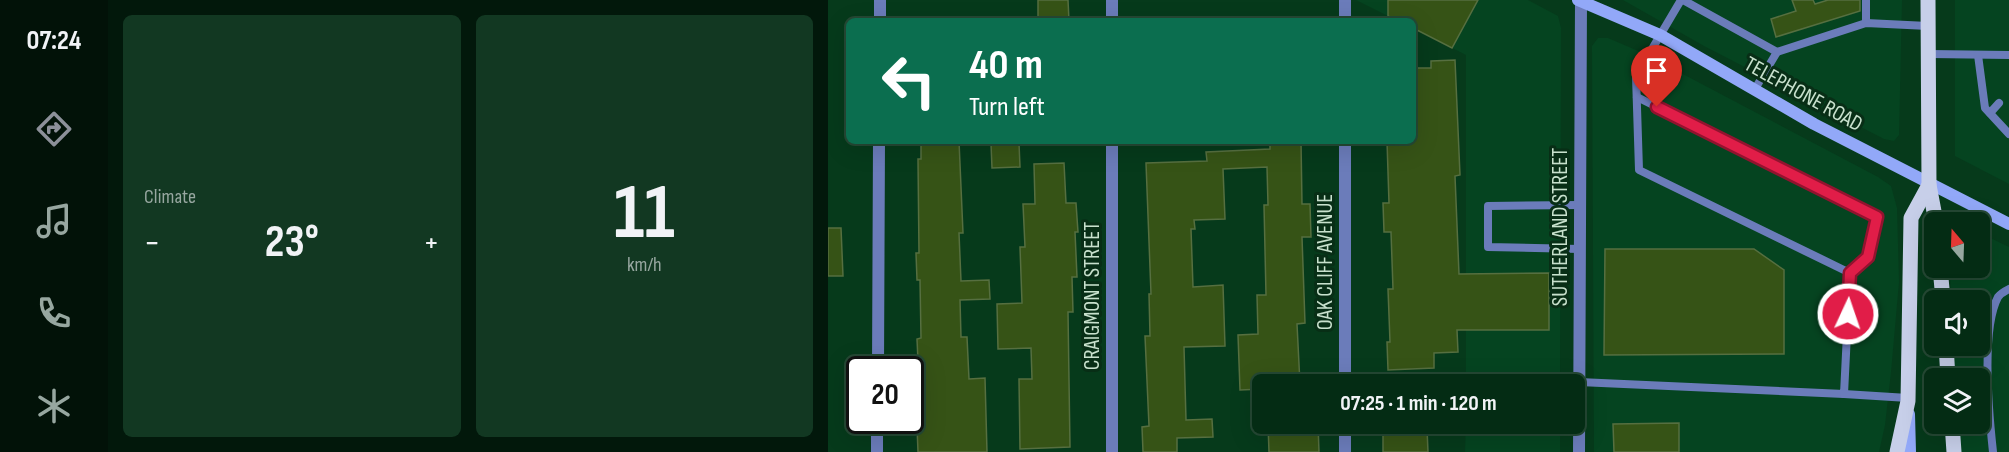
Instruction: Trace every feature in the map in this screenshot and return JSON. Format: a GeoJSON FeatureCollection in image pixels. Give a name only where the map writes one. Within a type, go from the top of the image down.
{"type":"FeatureCollection","features":[{"type":"Feature","properties":{"kind":"main road"},"geometry":{"type":"LineString","coordinates":[[1928,0],[1929,185],[1934,212]]}},
{"type":"Feature","properties":{"kind":"main road","name":"TELEPHONE ROAD"},"geometry":{"type":"LineString","coordinates":[[1580,1],[1660,35],[1814,124],[1929,185],[2009,224]]}},
{"type":"Feature","properties":{"kind":"main road"},"geometry":{"type":"LineString","coordinates":[[1910,452],[1908,400],[1911,218],[1929,185]]}},
{"type":"Feature","properties":{"kind":"main road"},"geometry":{"type":"LineString","coordinates":[[1897,452],[1908,400]]}},
{"type":"Feature","properties":{"kind":"main road"},"geometry":{"type":"LineString","coordinates":[[1953,434],[1954,452]]}},
{"type":"Feature","properties":{"kind":"street"},"geometry":{"type":"LineString","coordinates":[[880,0],[880,18]]}},
{"type":"Feature","properties":{"kind":"street"},"geometry":{"type":"LineString","coordinates":[[1112,0],[1112,18]]}},
{"type":"Feature","properties":{"kind":"street"},"geometry":{"type":"LineString","coordinates":[[1346,0],[1346,18]]}},
{"type":"Feature","properties":{"kind":"street","name":"SUTHERLAND STREET"},"geometry":{"type":"LineString","coordinates":[[1580,1],[1580,374]]}},
{"type":"Feature","properties":{"kind":"street"},"geometry":{"type":"LineString","coordinates":[[878,356],[879,144]]}},
{"type":"Feature","properties":{"kind":"street","name":"CRAIGMONT STREET"},"geometry":{"type":"LineString","coordinates":[[1112,144],[1112,452]]}},
{"type":"Feature","properties":{"kind":"street","name":"OAK CLIFF AVENUE"},"geometry":{"type":"LineString","coordinates":[[1345,144],[1345,374]]}},
{"type":"Feature","properties":{"kind":"street"},"geometry":{"type":"LineString","coordinates":[[877,434],[877,452]]}},
{"type":"Feature","properties":{"kind":"street"},"geometry":{"type":"LineString","coordinates":[[1345,434],[1345,452]]}},
{"type":"Feature","properties":{"kind":"street","name":"SUTHERLAND STREET"},"geometry":{"type":"LineString","coordinates":[[1579,434],[1579,452]]}},
{"type":"Feature","properties":{"kind":"lane"},"geometry":{"type":"LineString","coordinates":[[1777,52],[1682,0],[1636,76],[1639,170],[1850,273]]}},
{"type":"Feature","properties":{"kind":"lane"},"geometry":{"type":"LineString","coordinates":[[1866,0],[1866,23]]}},
{"type":"Feature","properties":{"kind":"lane"},"geometry":{"type":"LineString","coordinates":[[1755,89],[1777,52],[1866,23],[1928,26]]}},
{"type":"Feature","properties":{"kind":"lane"},"geometry":{"type":"LineString","coordinates":[[1929,54],[2009,56]]}},
{"type":"Feature","properties":{"kind":"lane"},"geometry":{"type":"LineString","coordinates":[[1978,55],[1985,108],[2008,129]]}},
{"type":"Feature","properties":{"kind":"lane"},"geometry":{"type":"LineString","coordinates":[[1637,97],[1877,217],[1868,257],[1850,273],[1845,394]]}},
{"type":"Feature","properties":{"kind":"lane"},"geometry":{"type":"LineString","coordinates":[[1990,113],[1999,103]]}},
{"type":"Feature","properties":{"kind":"lane"},"geometry":{"type":"LineString","coordinates":[[1580,206],[1488,206],[1488,247],[1580,249]]}},
{"type":"Feature","properties":{"kind":"lane"},"geometry":{"type":"LineString","coordinates":[[1993,452],[1989,342],[1993,310],[1999,294],[2009,289]]}},
{"type":"Feature","properties":{"kind":"lane"},"geometry":{"type":"LineString","coordinates":[[1585,382],[1845,394],[1908,400]]}},
{"type":"Feature","properties":{"kind":"shaded area"},"geometry":{"type":"Polygon","coordinates":[[[1356,0],[1528,0],[1558,16],[1561,28],[1560,374],[1466,374],[1466,55],[1416,30],[1416,18],[1392,18],[1356,0]]]}},
{"type":"Feature","properties":{"kind":"shaded area"},"geometry":{"type":"Polygon","coordinates":[[[1623,0],[1902,0],[1899,135],[1894,141],[1884,139],[1704,46],[1623,0]]]}},
{"type":"Feature","properties":{"kind":"shaded area"},"geometry":{"type":"Polygon","coordinates":[[[1955,0],[2009,0],[2009,184],[1955,156],[1955,0]]]}},
{"type":"Feature","properties":{"kind":"shaded area"},"geometry":{"type":"Polygon","coordinates":[[[1598,38],[1608,38],[1643,53],[1891,186],[1897,208],[1899,282],[1885,425],[1879,452],[1594,452],[1592,46],[1598,38]]]}},
{"type":"Feature","properties":{"kind":"shaded area"},"geometry":{"type":"Polygon","coordinates":[[[1990,238],[2009,247],[2009,452],[1958,452],[1956,434],[1990,434],[1990,368],[1953,368],[1952,356],[1990,356],[1990,290],[1951,290],[1950,278],[1990,278],[1990,238]]]}},
{"type":"Feature","properties":{"kind":"shaded area"},"geometry":{"type":"Polygon","coordinates":[[[1466,434],[1560,434],[1560,452],[1465,452],[1466,434]]]}},
{"type":"Feature","properties":{"kind":"building"},"geometry":{"type":"Polygon","coordinates":[[[1038,0],[1068,0],[1069,18],[1038,18],[1038,0]]]}},
{"type":"Feature","properties":{"kind":"building"},"geometry":{"type":"Polygon","coordinates":[[[1388,0],[1478,0],[1452,48],[1416,30],[1416,18],[1388,16],[1388,0]]]}},
{"type":"Feature","properties":{"kind":"building"},"geometry":{"type":"Polygon","coordinates":[[[1792,0],[1813,0],[1815,4],[1828,0],[1860,0],[1860,11],[1776,37],[1771,19],[1796,11],[1792,0]]]}},
{"type":"Feature","properties":{"kind":"building"},"geometry":{"type":"Polygon","coordinates":[[[1455,60],[1460,175],[1455,176],[1459,274],[1549,273],[1549,330],[1457,330],[1458,352],[1434,353],[1434,368],[1388,370],[1387,342],[1390,342],[1388,289],[1393,289],[1391,232],[1384,232],[1383,203],[1389,203],[1387,144],[1416,144],[1416,68],[1431,68],[1431,61],[1455,60]]]}},
{"type":"Feature","properties":{"kind":"building"},"geometry":{"type":"Polygon","coordinates":[[[921,144],[959,144],[963,233],[959,233],[961,281],[989,280],[990,299],[960,300],[961,337],[967,337],[969,379],[985,378],[987,452],[918,452],[917,434],[924,434],[924,356],[918,356],[917,339],[921,338],[920,280],[917,280],[916,253],[919,253],[918,159],[921,159],[921,144]]]}},
{"type":"Feature","properties":{"kind":"building"},"geometry":{"type":"Polygon","coordinates":[[[991,144],[1019,144],[1020,167],[992,168],[991,144]]]}},
{"type":"Feature","properties":{"kind":"building"},"geometry":{"type":"Polygon","coordinates":[[[1270,144],[1301,144],[1302,204],[1310,204],[1311,237],[1302,237],[1305,323],[1297,324],[1300,374],[1252,374],[1252,389],[1240,390],[1238,335],[1258,334],[1257,295],[1266,295],[1264,205],[1268,205],[1267,167],[1223,169],[1225,219],[1194,220],[1195,229],[1191,229],[1193,287],[1223,285],[1225,346],[1184,347],[1186,420],[1212,419],[1213,437],[1177,438],[1177,452],[1143,452],[1142,427],[1149,426],[1145,336],[1150,336],[1149,294],[1151,294],[1146,163],[1207,161],[1206,152],[1270,149],[1270,144]]]}},
{"type":"Feature","properties":{"kind":"building"},"geometry":{"type":"Polygon","coordinates":[[[1064,163],[1066,203],[1076,203],[1078,232],[1075,232],[1077,277],[1072,277],[1073,312],[1068,312],[1070,447],[1020,449],[1019,379],[1032,379],[1031,348],[998,349],[997,304],[1022,303],[1020,247],[1025,247],[1023,204],[1035,204],[1034,164],[1064,163]]]}},
{"type":"Feature","properties":{"kind":"building"},"geometry":{"type":"Polygon","coordinates":[[[828,228],[841,228],[843,276],[828,276],[828,228]]]}},
{"type":"Feature","properties":{"kind":"building"},"geometry":{"type":"Polygon","coordinates":[[[1605,249],[1754,249],[1784,270],[1784,354],[1604,355],[1605,249]]]}},
{"type":"Feature","properties":{"kind":"building"},"geometry":{"type":"Polygon","coordinates":[[[1679,423],[1679,452],[1614,452],[1613,424],[1679,423]]]}},
{"type":"Feature","properties":{"kind":"building"},"geometry":{"type":"Polygon","coordinates":[[[1268,434],[1318,434],[1319,452],[1269,452],[1268,434]]]}},
{"type":"Feature","properties":{"kind":"building"},"geometry":{"type":"Polygon","coordinates":[[[1383,434],[1427,434],[1428,452],[1383,452],[1383,434]]]}},
{"type":"Feature","properties":{"kind":"route"},"geometry":{"type":"LineString","coordinates":[[1657,107],[1877,217],[1868,257],[1850,273],[1848,314]]}}]}
